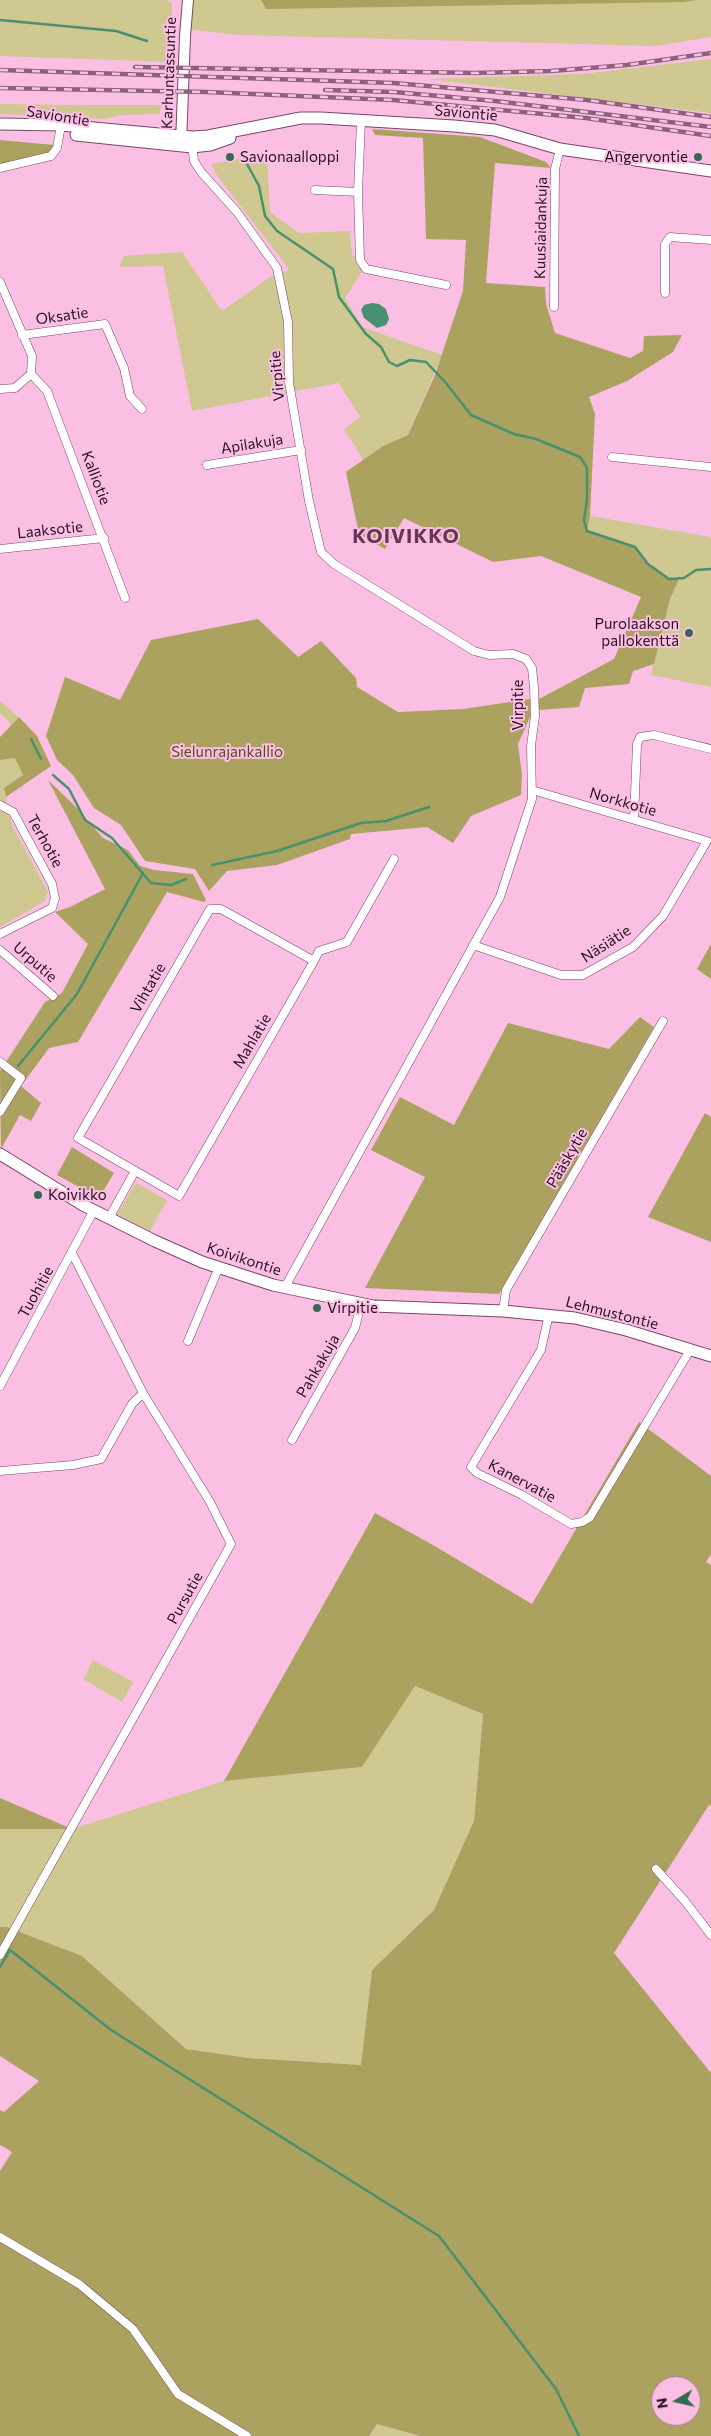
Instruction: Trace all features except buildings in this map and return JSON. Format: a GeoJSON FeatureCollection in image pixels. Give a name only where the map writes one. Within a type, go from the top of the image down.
{"type":"FeatureCollection","features":[{"type":"Feature","properties":{"kind":"main road","name":"Saviontie"},"geometry":{"type":"LineString","coordinates":[[6,124],[210,145],[275,124],[320,118],[495,130],[560,149],[711,172]]}},
{"type":"Feature","properties":{"kind":"main road","name":"Koivikontie"},"geometry":{"type":"LineString","coordinates":[[0,1154],[94,1210],[155,1241],[219,1267],[285,1288],[361,1304],[503,1311]]}},
{"type":"Feature","properties":{"kind":"main road","name":"Lehmustontie"},"geometry":{"type":"LineString","coordinates":[[503,1311],[576,1318],[626,1330],[711,1356]]}},
{"type":"Feature","properties":{"kind":"street","name":"Karhuntassuntie"},"geometry":{"type":"LineString","coordinates":[[187,142],[184,36],[188,0]]}},
{"type":"Feature","properties":{"kind":"street"},"geometry":{"type":"LineString","coordinates":[[361,121],[358,192],[358,246],[360,260],[366,269],[446,285]]}},
{"type":"Feature","properties":{"kind":"street"},"geometry":{"type":"LineString","coordinates":[[0,168],[51,156],[57,148],[61,129]]}},
{"type":"Feature","properties":{"kind":"street","name":"Virpitie"},"geometry":{"type":"LineString","coordinates":[[187,142],[194,161],[201,172],[237,212],[277,268],[288,322],[289,382],[309,501],[321,552],[334,564],[474,651],[489,655],[513,654],[526,659],[532,668],[534,687],[535,716],[531,746],[532,799],[500,897],[285,1288]]}},
{"type":"Feature","properties":{"kind":"street","name":"Kuusiaidankuja"},"geometry":{"type":"LineString","coordinates":[[554,307],[555,169],[560,149]]}},
{"type":"Feature","properties":{"kind":"street"},"geometry":{"type":"LineString","coordinates":[[315,190],[358,192]]}},
{"type":"Feature","properties":{"kind":"street"},"geometry":{"type":"LineString","coordinates":[[665,293],[665,244],[670,237],[711,240]]}},
{"type":"Feature","properties":{"kind":"street"},"geometry":{"type":"LineString","coordinates":[[0,282],[32,356],[31,374],[15,388],[0,390]]}},
{"type":"Feature","properties":{"kind":"street","name":"Oksatie"},"geometry":{"type":"LineString","coordinates":[[22,335],[105,324],[124,368],[130,396],[142,408]]}},
{"type":"Feature","properties":{"kind":"street","name":"Kalliotie"},"geometry":{"type":"LineString","coordinates":[[31,374],[47,391],[104,538],[125,598]]}},
{"type":"Feature","properties":{"kind":"street","name":"Apilakuja"},"geometry":{"type":"LineString","coordinates":[[207,465],[301,450]]}},
{"type":"Feature","properties":{"kind":"street"},"geometry":{"type":"LineString","coordinates":[[612,457],[711,467]]}},
{"type":"Feature","properties":{"kind":"street","name":"Laaksotie"},"geometry":{"type":"LineString","coordinates":[[0,549],[104,538]]}},
{"type":"Feature","properties":{"kind":"street"},"geometry":{"type":"LineString","coordinates":[[634,819],[637,744],[640,736],[654,735],[711,749]]}},
{"type":"Feature","properties":{"kind":"street","name":"Norkkotie"},"geometry":{"type":"LineString","coordinates":[[532,790],[707,841]]}},
{"type":"Feature","properties":{"kind":"street","name":"Terhotie"},"geometry":{"type":"LineString","coordinates":[[0,805],[13,812],[52,884],[56,898],[52,908],[0,934]]}},
{"type":"Feature","properties":{"kind":"street","name":"Näsiätie"},"geometry":{"type":"LineString","coordinates":[[473,945],[561,975],[583,975],[632,947],[662,916],[707,841]]}},
{"type":"Feature","properties":{"kind":"street","name":"Mahlatie"},"geometry":{"type":"LineString","coordinates":[[122,1164],[177,1200],[319,952],[347,942],[394,859]]}},
{"type":"Feature","properties":{"kind":"street","name":"Vihtatie"},"geometry":{"type":"LineString","coordinates":[[122,1164],[78,1138],[208,912],[214,908],[221,909],[314,961]]}},
{"type":"Feature","properties":{"kind":"street","name":"Urputie"},"geometry":{"type":"LineString","coordinates":[[0,950],[53,996]]}},
{"type":"Feature","properties":{"kind":"street","name":"Pääskytie"},"geometry":{"type":"LineString","coordinates":[[503,1311],[506,1290],[663,1021]]}},
{"type":"Feature","properties":{"kind":"street"},"geometry":{"type":"LineString","coordinates":[[0,1062],[21,1078],[0,1112]]}},
{"type":"Feature","properties":{"kind":"street"},"geometry":{"type":"LineString","coordinates":[[109,1218],[135,1172]]}},
{"type":"Feature","properties":{"kind":"street","name":"Tuohitie"},"geometry":{"type":"LineString","coordinates":[[0,1386],[94,1210]]}},
{"type":"Feature","properties":{"kind":"street","name":"Pursutie"},"geometry":{"type":"LineString","coordinates":[[0,1955],[231,1544],[210,1502],[143,1393],[72,1253]]}},
{"type":"Feature","properties":{"kind":"street"},"geometry":{"type":"LineString","coordinates":[[188,1342],[219,1267]]}},
{"type":"Feature","properties":{"kind":"street","name":"Pahkakuja"},"geometry":{"type":"LineString","coordinates":[[292,1440],[355,1328],[361,1304]]}},
{"type":"Feature","properties":{"kind":"street","name":"Kanervatie"},"geometry":{"type":"LineString","coordinates":[[549,1314],[542,1350],[471,1466],[477,1473],[522,1495],[572,1524],[582,1522],[590,1517],[690,1350]]}},
{"type":"Feature","properties":{"kind":"street"},"geometry":{"type":"LineString","coordinates":[[0,1471],[73,1465],[102,1459],[132,1404],[143,1393]]}},
{"type":"Feature","properties":{"kind":"street"},"geometry":{"type":"LineString","coordinates":[[656,1869],[684,1900],[711,1936]]}},
{"type":"Feature","properties":{"kind":"street"},"geometry":{"type":"LineString","coordinates":[[0,2237],[79,2284],[133,2329],[178,2394],[247,2436]]}},
{"type":"Feature","properties":{"kind":"shaded area"},"geometry":{"type":"Polygon","coordinates":[[[0,0],[167,0],[172,3],[171,62],[0,56],[0,0]]]}},
{"type":"Feature","properties":{"kind":"shaded area"},"geometry":{"type":"Polygon","coordinates":[[[188,0],[711,0],[711,37],[656,46],[239,35],[185,29],[188,0]]]}},
{"type":"Feature","properties":{"kind":"shaded area"},"geometry":{"type":"Polygon","coordinates":[[[711,59],[711,113],[427,79],[582,74],[711,59]]]}},
{"type":"Feature","properties":{"kind":"shaded area"},"geometry":{"type":"Polygon","coordinates":[[[0,104],[162,105],[159,114],[122,115],[106,119],[0,114],[0,104]]]}},
{"type":"Feature","properties":{"kind":"shaded area"},"geometry":{"type":"Polygon","coordinates":[[[267,154],[270,212],[299,233],[350,231],[352,254],[362,271],[345,298],[362,327],[442,355],[408,435],[383,446],[364,461],[344,429],[360,417],[339,383],[192,411],[163,266],[119,267],[124,256],[182,252],[222,311],[276,273],[279,275],[289,269],[218,177],[211,164],[267,154]]]}},
{"type":"Feature","properties":{"kind":"shaded area"},"geometry":{"type":"Polygon","coordinates":[[[379,304],[386,309],[389,319],[386,325],[377,328],[364,318],[361,310],[364,305],[379,304]]]}},
{"type":"Feature","properties":{"kind":"shaded area"},"geometry":{"type":"Polygon","coordinates":[[[590,516],[711,537],[711,687],[651,675],[670,599],[679,579],[669,579],[658,571],[634,547],[587,531],[590,516]]]}},
{"type":"Feature","properties":{"kind":"shaded area"},"geometry":{"type":"Polygon","coordinates":[[[0,701],[19,717],[12,725],[0,714],[0,701]]]}},
{"type":"Feature","properties":{"kind":"shaded area"},"geometry":{"type":"Polygon","coordinates":[[[15,757],[23,775],[4,788],[11,823],[48,892],[45,901],[0,927],[0,760],[15,757]]]}},
{"type":"Feature","properties":{"kind":"shaded area"},"geometry":{"type":"Polygon","coordinates":[[[136,1183],[167,1200],[150,1231],[117,1214],[136,1183]]]}},
{"type":"Feature","properties":{"kind":"shaded area"},"geometry":{"type":"Polygon","coordinates":[[[93,1660],[133,1682],[122,1702],[83,1679],[93,1660]]]}},
{"type":"Feature","properties":{"kind":"shaded area"},"geometry":{"type":"Polygon","coordinates":[[[415,1686],[483,1714],[474,1821],[434,1910],[372,1970],[361,2065],[249,2058],[186,2049],[82,1956],[7,1927],[0,1927],[0,1829],[72,1829],[224,1781],[362,1767],[415,1686]]]}},
{"type":"Feature","properties":{"kind":"shaded area"},"geometry":{"type":"Polygon","coordinates":[[[377,2424],[420,2436],[369,2436],[377,2424]]]}},
{"type":"Feature","properties":{"kind":"green space"},"geometry":{"type":"Polygon","coordinates":[[[261,0],[696,0],[684,2],[266,9],[261,0]]]}},
{"type":"Feature","properties":{"kind":"green space"},"geometry":{"type":"Polygon","coordinates":[[[372,129],[480,137],[546,162],[551,168],[495,163],[486,283],[545,287],[546,304],[555,333],[630,358],[643,351],[644,336],[682,335],[673,352],[627,381],[589,397],[595,414],[590,516],[587,531],[635,547],[648,564],[669,579],[679,579],[670,599],[654,664],[633,671],[629,684],[585,688],[579,707],[539,710],[539,699],[614,659],[641,597],[541,556],[493,562],[404,518],[385,549],[359,534],[346,472],[383,446],[408,435],[435,375],[463,291],[466,240],[426,239],[423,138],[375,135],[372,129]]]}},
{"type":"Feature","properties":{"kind":"green space"},"geometry":{"type":"Polygon","coordinates":[[[0,140],[55,145],[52,151],[41,157],[0,165],[0,140]]]}},
{"type":"Feature","properties":{"kind":"green space","name":"Sielunrajankallio"},"geometry":{"type":"Polygon","coordinates":[[[258,619],[298,657],[321,641],[356,678],[357,687],[398,712],[463,709],[530,699],[530,717],[518,744],[522,775],[521,795],[471,816],[453,843],[427,827],[351,834],[350,839],[277,865],[227,871],[209,891],[195,869],[145,861],[121,825],[94,808],[73,775],[57,760],[46,736],[65,677],[120,700],[151,640],[258,619]]]}},
{"type":"Feature","properties":{"kind":"green space"},"geometry":{"type":"Polygon","coordinates":[[[19,717],[37,736],[51,766],[6,797],[4,788],[23,775],[15,758],[0,760],[0,737],[19,717]]]}},
{"type":"Feature","properties":{"kind":"green space"},"geometry":{"type":"Polygon","coordinates":[[[48,780],[77,808],[103,838],[128,850],[140,866],[154,870],[193,874],[206,900],[204,902],[167,892],[78,1042],[49,1048],[21,1086],[41,1103],[31,1121],[20,1115],[1,1149],[0,1071],[45,1002],[62,993],[88,944],[55,912],[70,907],[105,889],[48,780]]]}},
{"type":"Feature","properties":{"kind":"green space"},"geometry":{"type":"Polygon","coordinates":[[[711,944],[711,979],[697,969],[711,944]]]}},
{"type":"Feature","properties":{"kind":"green space"},"geometry":{"type":"Polygon","coordinates":[[[640,1017],[654,1027],[499,1294],[365,1288],[425,1177],[371,1150],[400,1097],[454,1125],[508,1023],[609,1049],[640,1017]]]}},
{"type":"Feature","properties":{"kind":"green space"},"geometry":{"type":"Polygon","coordinates":[[[705,1113],[711,1117],[711,1242],[648,1217],[705,1113]]]}},
{"type":"Feature","properties":{"kind":"green space"},"geometry":{"type":"Polygon","coordinates":[[[72,1147],[114,1173],[99,1198],[57,1175],[72,1147]]]}},
{"type":"Feature","properties":{"kind":"green space"},"geometry":{"type":"Polygon","coordinates":[[[639,1422],[711,1476],[711,1554],[706,1562],[711,1565],[711,1806],[709,1805],[614,1953],[711,2073],[711,2436],[420,2436],[377,2424],[369,2436],[0,2436],[0,2171],[12,2152],[0,2145],[0,2110],[4,2112],[39,2081],[0,2056],[0,1927],[7,1927],[82,1956],[186,2049],[249,2058],[361,2065],[372,1970],[434,1910],[474,1821],[483,1714],[415,1686],[362,1767],[224,1781],[375,1513],[532,1604],[639,1422]]]}},
{"type":"Feature","properties":{"kind":"green space"},"geometry":{"type":"Polygon","coordinates":[[[0,1798],[72,1829],[0,1829],[0,1798]]]}},
{"type":"Feature","properties":{"kind":"waterway"},"geometry":{"type":"LineString","coordinates":[[0,20],[116,31],[147,41]]}},
{"type":"Feature","properties":{"kind":"waterway"},"geometry":{"type":"LineString","coordinates":[[247,164],[259,186],[265,216],[277,231],[333,269],[339,297],[366,334],[381,347],[389,362],[397,366],[410,360],[426,362],[446,383],[471,415],[514,434],[536,439],[580,457],[587,468],[587,500],[584,520],[587,531],[635,547],[648,564],[669,579],[684,578],[696,570],[711,569]]}},
{"type":"Feature","properties":{"kind":"waterway"},"geometry":{"type":"LineString","coordinates":[[31,739],[41,759]]}},
{"type":"Feature","properties":{"kind":"waterway"},"geometry":{"type":"LineString","coordinates":[[53,775],[69,789],[85,820],[112,838],[151,883],[171,885],[186,879]]}},
{"type":"Feature","properties":{"kind":"waterway"},"geometry":{"type":"LineString","coordinates":[[212,865],[277,851],[361,823],[386,821],[429,807]]}},
{"type":"Feature","properties":{"kind":"waterway"},"geometry":{"type":"LineString","coordinates":[[18,1066],[77,994],[143,873]]}},
{"type":"Feature","properties":{"kind":"waterway"},"geometry":{"type":"LineString","coordinates":[[0,1967],[10,1950],[111,2030],[439,2236],[556,2389],[579,2436]]}},
{"type":"Feature","properties":{"kind":"railway"},"geometry":{"type":"LineString","coordinates":[[135,67],[475,73],[551,71],[627,65],[711,53]]}},
{"type":"Feature","properties":{"kind":"railway"},"geometry":{"type":"LineString","coordinates":[[0,70],[394,83],[587,100],[711,117]]}},
{"type":"Feature","properties":{"kind":"railway"},"geometry":{"type":"LineString","coordinates":[[0,88],[206,92],[393,100],[586,118],[711,136]]}},
{"type":"Feature","properties":{"kind":"railway"},"geometry":{"type":"LineString","coordinates":[[325,90],[394,92],[495,101],[711,127]]}},
{"type":"Feature","properties":{"kind":"place","name":"Savionaalloppi"},"geometry":{"type":"Point","coordinates":[230,157]}},
{"type":"Feature","properties":{"kind":"place","name":"Angervontie"},"geometry":{"type":"Point","coordinates":[698,157]}},
{"type":"Feature","properties":{"kind":"place","name":"Purolaakson pallokenttä"},"geometry":{"type":"Point","coordinates":[689,633]}},
{"type":"Feature","properties":{"kind":"place","name":"Koivikko"},"geometry":{"type":"Point","coordinates":[38,1195]}},
{"type":"Feature","properties":{"kind":"place","name":"Virpitie"},"geometry":{"type":"Point","coordinates":[317,1308]}},
{"type":"Feature","properties":{"kind":"district","name":"KOIVIKKO"},"geometry":{"type":"Point","coordinates":[406,536]}}]}
